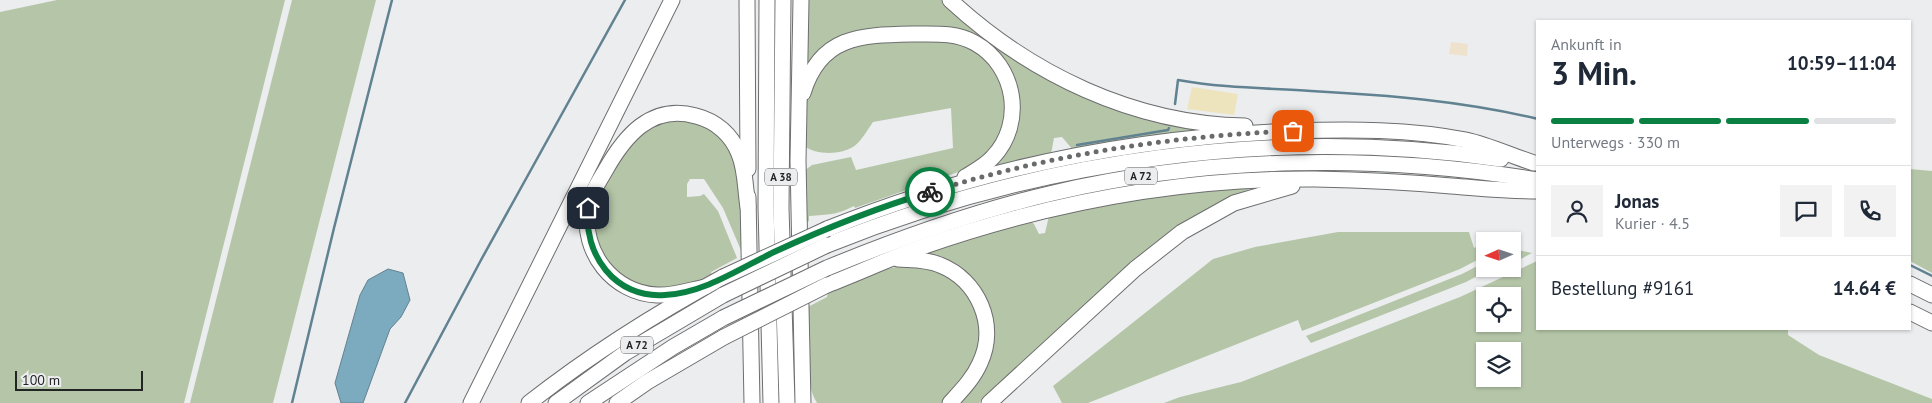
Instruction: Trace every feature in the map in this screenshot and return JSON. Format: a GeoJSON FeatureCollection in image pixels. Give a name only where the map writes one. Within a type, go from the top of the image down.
{"type":"FeatureCollection","features":[{"type":"Feature","properties":{"kind":"highway"},"geometry":{"type":"LineString","coordinates":[[471,403],[672,0]]}},
{"type":"Feature","properties":{"kind":"highway"},"geometry":{"type":"LineString","coordinates":[[748,0],[748,207],[752,403]]}},
{"type":"Feature","properties":{"kind":"highway","name":"A 38"},"geometry":{"type":"LineString","coordinates":[[767,0],[766,207],[771,403]]}},
{"type":"Feature","properties":{"kind":"highway","name":"A 38"},"geometry":{"type":"LineString","coordinates":[[783,0],[781,208],[787,403]]}},
{"type":"Feature","properties":{"kind":"highway"},"geometry":{"type":"LineString","coordinates":[[801,0],[799,107],[803,403]]}},
{"type":"Feature","properties":{"kind":"highway"},"geometry":{"type":"LineString","coordinates":[[950,0],[985,31],[1027,60],[1072,84],[1118,102],[1191,121],[1294,127],[1311,131]]}},
{"type":"Feature","properties":{"kind":"highway"},"geometry":{"type":"LineString","coordinates":[[799,107],[807,79],[816,64],[830,50],[846,41],[866,36],[938,34],[957,36],[974,42],[996,60],[1005,75],[1012,102],[1011,122],[1005,140],[993,157],[954,184]]}},
{"type":"Feature","properties":{"kind":"highway"},"geometry":{"type":"LineString","coordinates":[[705,287],[675,294],[655,295],[627,288],[611,277],[594,254],[588,236],[588,208],[596,186],[614,156],[633,131],[656,117],[683,113],[709,121],[730,138],[742,163],[748,207]]}},
{"type":"Feature","properties":{"kind":"highway"},"geometry":{"type":"LineString","coordinates":[[529,403],[580,364],[629,331],[723,277],[827,229],[887,206],[954,184],[1023,166],[1121,147],[1241,133],[1311,131],[1395,132],[1447,137],[1469,141],[1536,164]]}},
{"type":"Feature","properties":{"kind":"highway","name":"A 72"},"geometry":{"type":"LineString","coordinates":[[556,403],[625,353],[723,295],[827,245],[896,219],[958,199],[1052,176],[1166,157],[1264,148],[1369,147],[1426,150],[1536,164]]}},
{"type":"Feature","properties":{"kind":"highway","name":"A 72"},"geometry":{"type":"LineString","coordinates":[[588,403],[673,347],[723,318],[827,268],[874,249],[1007,204],[1104,182],[1169,172],[1258,164],[1369,164],[1468,170],[1536,180]]}},
{"type":"Feature","properties":{"kind":"highway"},"geometry":{"type":"LineString","coordinates":[[989,403],[1135,269],[1182,232],[1234,203],[1313,179]]}},
{"type":"Feature","properties":{"kind":"highway"},"geometry":{"type":"LineString","coordinates":[[617,403],[647,382],[724,337],[827,286],[891,259],[963,234],[1038,212],[1090,201],[1189,186],[1313,179],[1384,180],[1536,191]]}},
{"type":"Feature","properties":{"kind":"highway"},"geometry":{"type":"LineString","coordinates":[[891,259],[930,262],[947,268],[969,285],[983,309],[987,336],[984,354],[972,378],[950,403]]}},
{"type":"Feature","properties":{"kind":"highway"},"geometry":{"type":"LineString","coordinates":[[1911,284],[1932,295]]}},
{"type":"Feature","properties":{"kind":"highway"},"geometry":{"type":"LineString","coordinates":[[1911,312],[1932,323]]}},
{"type":"Feature","properties":{"kind":"highway"},"geometry":{"type":"LineString","coordinates":[[802,369],[812,403]]}},
{"type":"Feature","properties":{"kind":"highway"},"geometry":{"type":"LineString","coordinates":[[627,403],[647,382]]}},
{"type":"Feature","properties":{"kind":"shaded area"},"geometry":{"type":"Polygon","coordinates":[[[1451,42],[1468,44],[1467,56],[1449,54],[1451,42]]]}},
{"type":"Feature","properties":{"kind":"green space"},"geometry":{"type":"Polygon","coordinates":[[[57,0],[285,0],[184,403],[0,403],[0,12],[57,0]]]}},
{"type":"Feature","properties":{"kind":"green space"},"geometry":{"type":"Polygon","coordinates":[[[292,0],[376,0],[273,403],[190,403],[292,0]]]}},
{"type":"Feature","properties":{"kind":"green space"},"geometry":{"type":"Polygon","coordinates":[[[803,0],[943,0],[1005,52],[1205,132],[1073,150],[1062,137],[1054,138],[1051,154],[985,170],[1015,121],[992,49],[879,30],[804,72],[803,0]]]}},
{"type":"Feature","properties":{"kind":"green space"},"geometry":{"type":"Polygon","coordinates":[[[886,38],[964,43],[988,58],[1008,98],[1004,127],[990,152],[961,171],[855,208],[854,206],[837,213],[809,216],[809,221],[804,224],[804,171],[812,165],[851,157],[856,170],[953,148],[951,108],[873,122],[856,145],[848,150],[828,153],[815,151],[804,146],[804,105],[809,85],[831,54],[886,38]]]}},
{"type":"Feature","properties":{"kind":"green space"},"geometry":{"type":"Polygon","coordinates":[[[667,119],[698,121],[724,138],[739,166],[743,255],[723,208],[704,179],[690,179],[687,184],[687,197],[704,194],[718,211],[737,258],[711,272],[712,275],[676,289],[643,288],[615,273],[594,240],[595,203],[621,153],[639,133],[667,119]]]}},
{"type":"Feature","properties":{"kind":"green space"},"geometry":{"type":"Polygon","coordinates":[[[1911,169],[1932,171],[1932,273],[1911,262],[1911,169]]]}},
{"type":"Feature","properties":{"kind":"green space"},"geometry":{"type":"Polygon","coordinates":[[[1255,187],[1227,199],[1202,213],[1178,227],[1156,244],[979,403],[955,403],[972,384],[988,304],[977,284],[926,255],[925,250],[1029,220],[1034,224],[1039,234],[1045,233],[1049,216],[1163,194],[1255,187]]]}},
{"type":"Feature","properties":{"kind":"green space"},"geometry":{"type":"Polygon","coordinates":[[[1338,232],[1469,232],[1474,248],[1476,247],[1476,261],[1460,269],[1302,331],[1298,320],[1088,403],[1062,403],[1053,386],[1213,259],[1255,247],[1338,232]]]}},
{"type":"Feature","properties":{"kind":"green space"},"geometry":{"type":"Polygon","coordinates":[[[1521,251],[1532,253],[1521,259],[1521,251]]]}},
{"type":"Feature","properties":{"kind":"green space"},"geometry":{"type":"Polygon","coordinates":[[[1536,261],[1536,330],[1788,330],[1788,335],[1819,355],[1932,399],[1932,403],[1164,403],[1180,397],[1241,382],[1476,290],[1476,332],[1521,332],[1521,287],[1481,287],[1501,278],[1521,278],[1521,268],[1536,261]]]}},
{"type":"Feature","properties":{"kind":"green space"},"geometry":{"type":"Polygon","coordinates":[[[921,264],[961,283],[979,314],[980,346],[966,375],[942,403],[817,403],[812,393],[807,369],[806,308],[827,297],[828,292],[862,278],[896,267],[921,264]]]}},
{"type":"Feature","properties":{"kind":"green space"},"geometry":{"type":"Polygon","coordinates":[[[1476,267],[1476,277],[1466,282],[1311,343],[1306,336],[1476,267]]]}},
{"type":"Feature","properties":{"kind":"sand"},"geometry":{"type":"Polygon","coordinates":[[[1192,87],[1238,94],[1234,115],[1187,109],[1192,87]]]}},
{"type":"Feature","properties":{"kind":"water"},"geometry":{"type":"Polygon","coordinates":[[[388,269],[403,273],[410,300],[401,317],[390,329],[363,403],[341,403],[335,383],[360,295],[368,280],[388,269]]]}},
{"type":"Feature","properties":{"kind":"waterway"},"geometry":{"type":"LineString","coordinates":[[292,403],[392,0]]}},
{"type":"Feature","properties":{"kind":"waterway"},"geometry":{"type":"LineString","coordinates":[[405,403],[481,260],[625,0]]}},
{"type":"Feature","properties":{"kind":"waterway"},"geometry":{"type":"LineString","coordinates":[[1175,104],[1178,80],[1228,86],[1368,95],[1453,103],[1536,119]]}},
{"type":"Feature","properties":{"kind":"waterway"},"geometry":{"type":"LineString","coordinates":[[1077,145],[1168,130],[1169,128]]}},
{"type":"Feature","properties":{"kind":"waterway"},"geometry":{"type":"LineString","coordinates":[[1911,266],[1932,276]]}},
{"type":"Feature","properties":{"kind":"way so far"},"geometry":{"type":"LineString","coordinates":[[930,192],[1023,166],[1112,148],[1165,140],[1241,133],[1293,131]]}},
{"type":"Feature","properties":{"kind":"route"},"geometry":{"type":"LineString","coordinates":[[588,208],[588,236],[594,254],[611,277],[627,288],[636,291],[646,294],[665,295],[705,287],[775,252],[827,229],[858,216],[930,192]]}}]}
